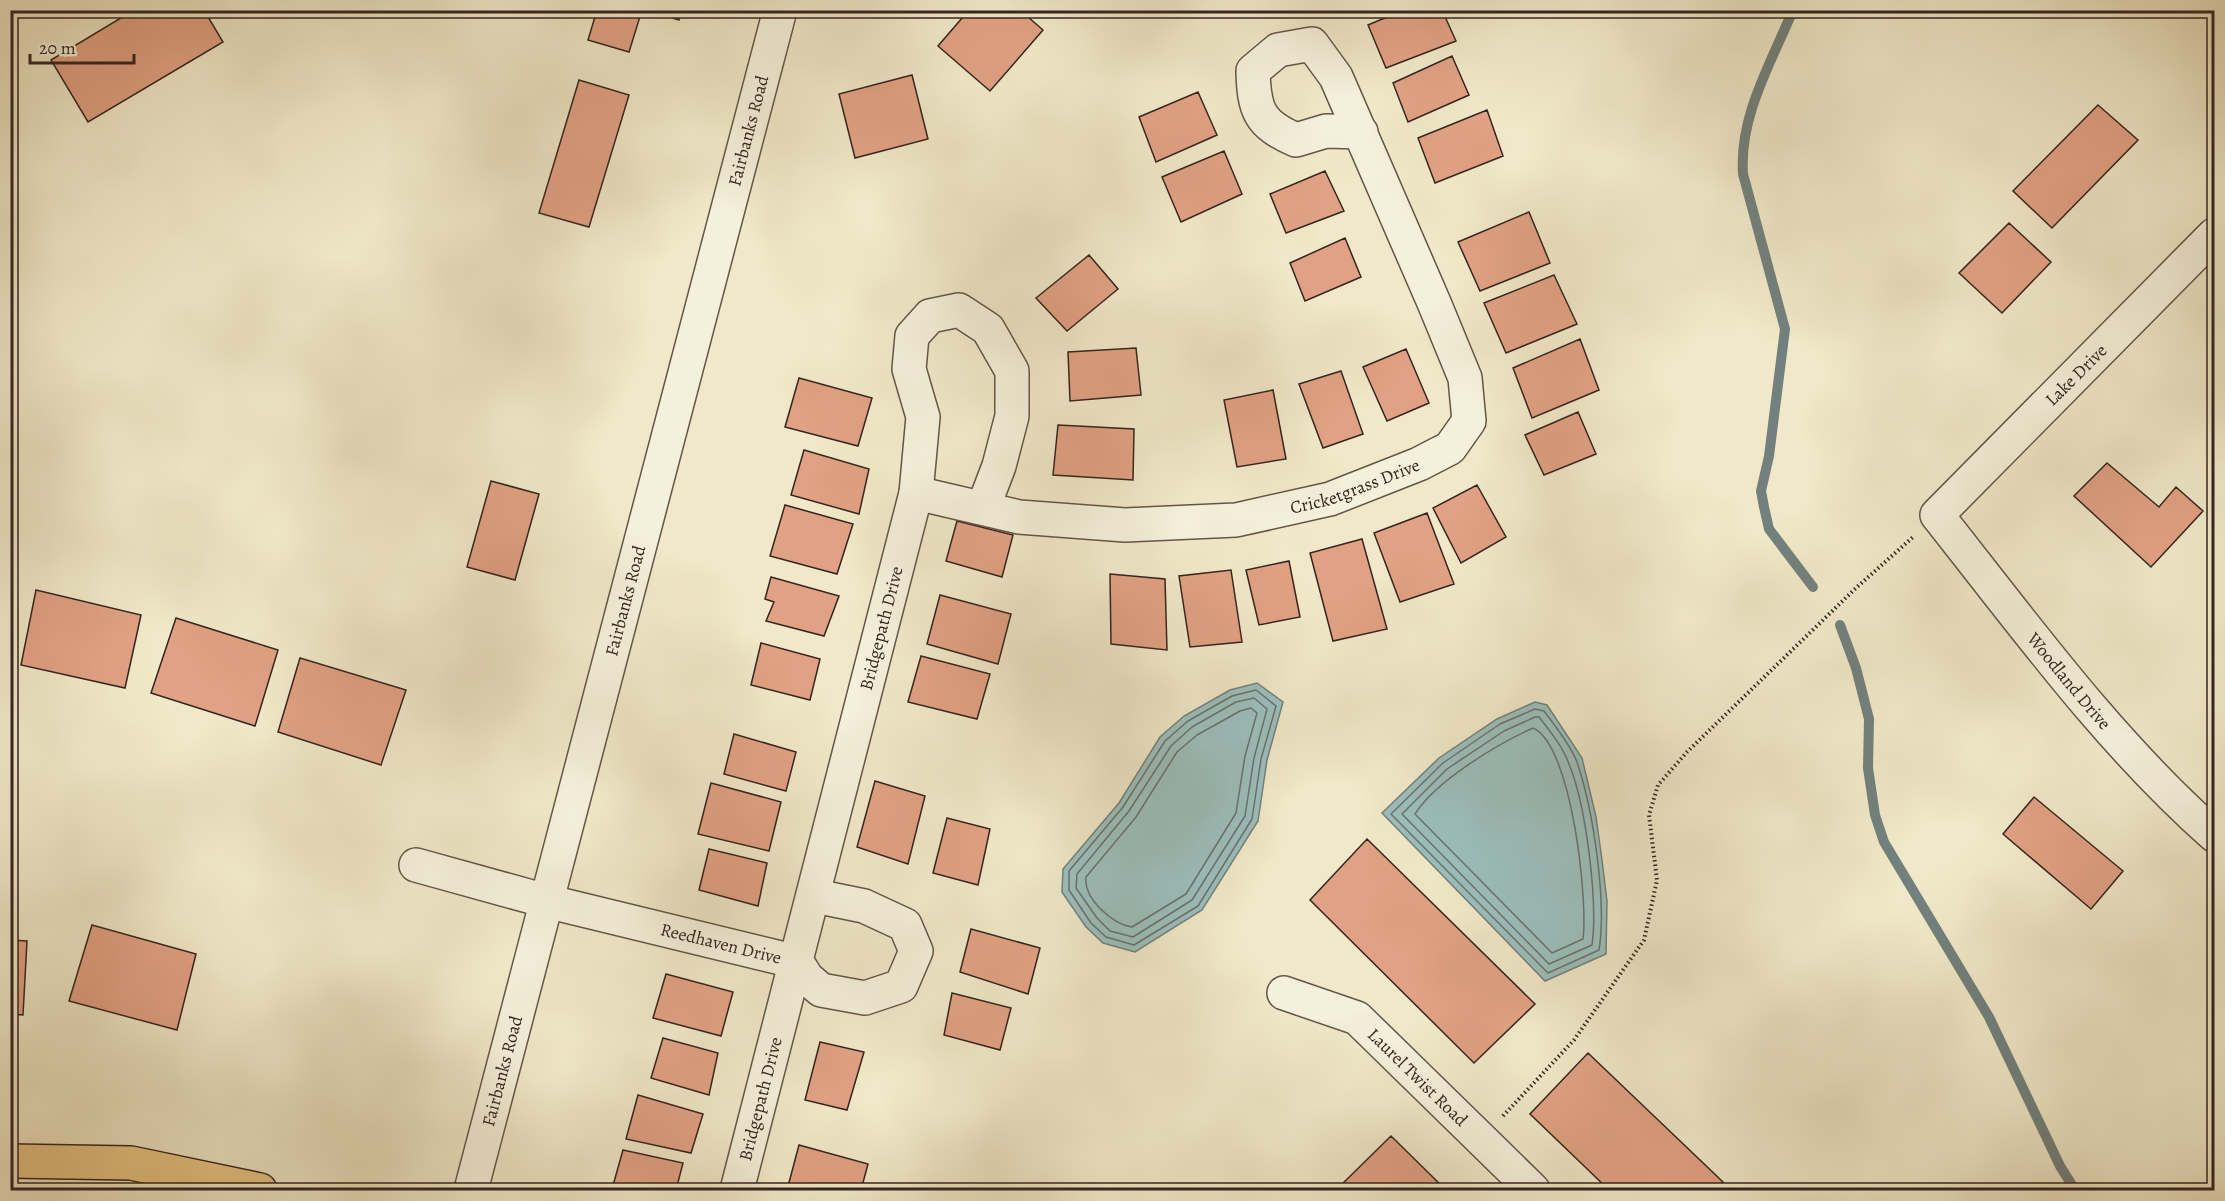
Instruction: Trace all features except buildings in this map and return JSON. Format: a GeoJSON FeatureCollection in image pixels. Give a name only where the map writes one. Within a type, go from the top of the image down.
{"type":"FeatureCollection","features":[{"type":"Feature","properties":{"kind":"main road"},"geometry":{"type":"LineString","coordinates":[[10,1161],[131,1164],[246,1185],[260,1191]]}},
{"type":"Feature","properties":{"kind":"street","name":"Fairbanks Road"},"geometry":{"type":"LineString","coordinates":[[471,1191],[780,10]]}},
{"type":"Feature","properties":{"kind":"street","name":"Cricketgrass Drive"},"geometry":{"type":"LineString","coordinates":[[916,493],[1019,517],[1125,525],[1236,520],[1330,499],[1419,464],[1450,448],[1469,421],[1465,378],[1361,132]]}},
{"type":"Feature","properties":{"kind":"street","name":"Lake Drive"},"geometry":{"type":"LineString","coordinates":[[1937,515],[2214,235]]}},
{"type":"Feature","properties":{"kind":"street","name":"Bridgepath Drive"},"geometry":{"type":"LineString","coordinates":[[737,1191],[916,493],[923,417],[909,369],[912,336],[930,316],[959,310],[988,329],[1012,371],[1012,416],[999,466],[983,508]]}},
{"type":"Feature","properties":{"kind":"street","name":"Woodland Drive"},"geometry":{"type":"LineString","coordinates":[[1937,515],[2087,705],[2177,802],[2214,835]]}},
{"type":"Feature","properties":{"kind":"street","name":"Reedhaven Drive"},"geometry":{"type":"LineString","coordinates":[[416,865],[546,901],[797,962],[807,978],[821,990],[865,998],[901,986],[915,951],[905,925],[864,906],[814,896]]}},
{"type":"Feature","properties":{"kind":"street","name":"Laurel Twist Road"},"geometry":{"type":"LineString","coordinates":[[1284,993],[1357,1018],[1533,1191]]}},
{"type":"Feature","properties":{"kind":"path"},"geometry":{"type":"LineString","coordinates":[[1482,1139],[1574,1040],[1644,940],[1657,880],[1648,814],[1658,785],[1687,752],[1848,596],[1937,515]]}},
{"type":"Feature","properties":{"kind":"water"},"geometry":{"type":"Polygon","coordinates":[[[1257,683],[1283,702],[1267,760],[1258,821],[1202,910],[1135,952],[1103,943],[1086,927],[1062,892],[1063,869],[1119,803],[1160,737],[1184,716],[1230,690],[1257,683]]]}},
{"type":"Feature","properties":{"kind":"water"},"geometry":{"type":"Polygon","coordinates":[[[1535,702],[1547,705],[1582,758],[1596,817],[1607,901],[1606,954],[1545,981],[1382,813],[1439,758],[1497,719],[1535,702]]]}},
{"type":"Feature","properties":{"kind":"waterway"},"geometry":{"type":"LineString","coordinates":[[1793,10],[1766,70],[1751,111],[1743,152],[1743,174],[1785,329],[1769,456],[1761,491],[1769,529],[1813,587]]}},
{"type":"Feature","properties":{"kind":"waterway"},"geometry":{"type":"LineString","coordinates":[[1840,625],[1856,668],[1869,719],[1868,768],[1875,815],[1884,842],[1989,1017],[2060,1166],[2075,1190]]}}]}
